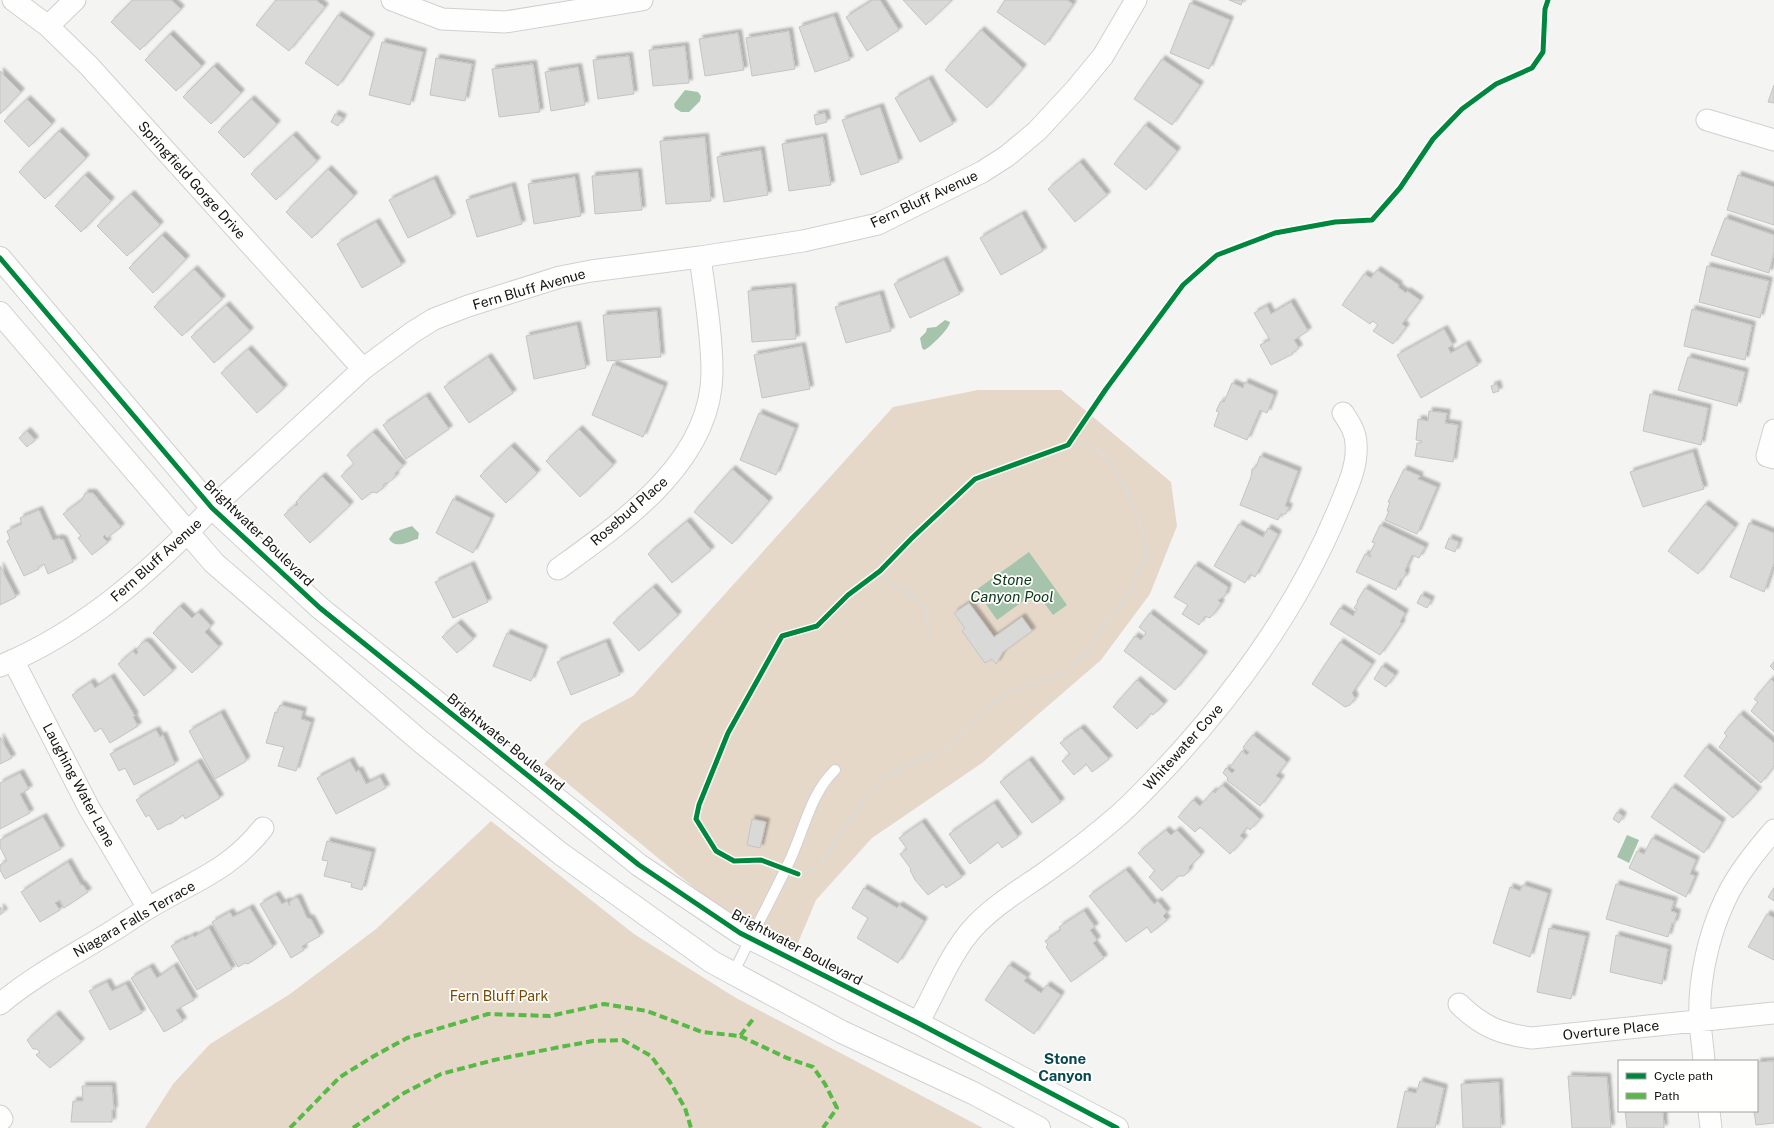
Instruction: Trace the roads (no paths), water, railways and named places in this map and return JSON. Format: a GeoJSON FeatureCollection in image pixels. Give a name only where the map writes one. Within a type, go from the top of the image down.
{"type":"FeatureCollection","features":[{"type":"Feature","properties":{"kind":"street","name":"Springfield Gorge Drive"},"geometry":{"type":"LineString","coordinates":[[13,0],[48,26],[88,66],[363,369]]}},
{"type":"Feature","properties":{"kind":"street"},"geometry":{"type":"LineString","coordinates":[[48,26],[75,0]]}},
{"type":"Feature","properties":{"kind":"street"},"geometry":{"type":"LineString","coordinates":[[392,0],[442,19],[505,22],[642,0]]}},
{"type":"Feature","properties":{"kind":"street","name":"Fern Bluff Avenue"},"geometry":{"type":"LineString","coordinates":[[7,663],[60,637],[99,610],[188,533],[212,508],[363,369],[413,332],[434,320],[468,306],[560,277],[591,271],[700,257],[803,241],[878,224],[982,172],[1007,156],[1037,131],[1075,90],[1103,56],[1136,0]]}},
{"type":"Feature","properties":{"kind":"street"},"geometry":{"type":"LineString","coordinates":[[1707,120],[1774,140]]}},
{"type":"Feature","properties":{"kind":"street","name":"Rosebud Place"},"geometry":{"type":"LineString","coordinates":[[558,568],[608,531],[668,478],[687,453],[700,428],[708,401],[712,373],[710,328],[700,257]]}},
{"type":"Feature","properties":{"kind":"street","name":"Brightwater Boulevard"},"geometry":{"type":"LineString","coordinates":[[0,258],[212,508],[320,608],[639,865],[750,938],[918,1024],[1093,1123],[1117,1128]]}},
{"type":"Feature","properties":{"kind":"street"},"geometry":{"type":"LineString","coordinates":[[0,313],[214,563],[420,741],[567,858],[712,962],[842,1032],[973,1093],[1039,1128]]}},
{"type":"Feature","properties":{"kind":"street","name":"Whitewater Cove"},"geometry":{"type":"LineString","coordinates":[[918,1024],[957,950],[974,927],[995,908],[1074,851],[1144,792],[1200,731],[1231,693],[1267,641],[1300,588],[1330,531],[1356,461],[1356,443],[1352,426],[1343,413]]}},
{"type":"Feature","properties":{"kind":"street"},"geometry":{"type":"LineString","coordinates":[[1774,430],[1767,456],[1774,458]]}},
{"type":"Feature","properties":{"kind":"street","name":"Laughing Water Lane"},"geometry":{"type":"LineString","coordinates":[[7,663],[89,808],[148,908]]}},
{"type":"Feature","properties":{"kind":"street","name":"Niagara Falls Terrace"},"geometry":{"type":"LineString","coordinates":[[0,1004],[50,967],[102,938],[148,908],[212,874],[249,845],[263,828]]}},
{"type":"Feature","properties":{"kind":"street"},"geometry":{"type":"LineString","coordinates":[[1704,1060],[1700,1021],[1702,987],[1711,940],[1722,907],[1736,880],[1756,851],[1774,830]]}},
{"type":"Feature","properties":{"kind":"street","name":"Overture Place"},"geometry":{"type":"LineString","coordinates":[[1458,1004],[1472,1017],[1488,1027],[1504,1033],[1532,1038],[1774,1013]]}},
{"type":"Feature","properties":{"kind":"street"},"geometry":{"type":"LineString","coordinates":[[1709,1112],[1711,1128]]}},
{"type":"Feature","properties":{"kind":"lane"},"geometry":{"type":"LineString","coordinates":[[733,974],[785,869],[817,795],[827,778],[835,770]]}},
{"type":"Feature","properties":{"kind":"water"},"geometry":{"type":"Polygon","coordinates":[[[685,90],[698,92],[701,96],[700,101],[689,112],[681,112],[675,108],[674,104],[685,90]]]}},
{"type":"Feature","properties":{"kind":"water"},"geometry":{"type":"Polygon","coordinates":[[[945,320],[950,322],[947,329],[935,342],[924,350],[922,348],[920,338],[926,332],[927,328],[936,327],[945,320]]]}},
{"type":"Feature","properties":{"kind":"water"},"geometry":{"type":"Polygon","coordinates":[[[412,526],[419,533],[418,539],[407,543],[395,544],[389,539],[394,532],[412,526]]]}},
{"type":"Feature","properties":{"kind":"water","name":"Stone Canyon Pool"},"geometry":{"type":"Polygon","coordinates":[[[1029,552],[1067,605],[1053,615],[1036,592],[997,620],[976,590],[1029,552]]]}},
{"type":"Feature","properties":{"kind":"water"},"geometry":{"type":"Polygon","coordinates":[[[1627,835],[1639,840],[1629,863],[1617,857],[1627,835]]]}},
{"type":"Feature","properties":{"kind":"district","name":"Stone Canyon"},"geometry":{"type":"Point","coordinates":[1065,1066]}},
{"type":"Feature","properties":{"kind":"park label","name":"Fern Bluff Park"},"geometry":{"type":"Point","coordinates":[499,996]}}]}
